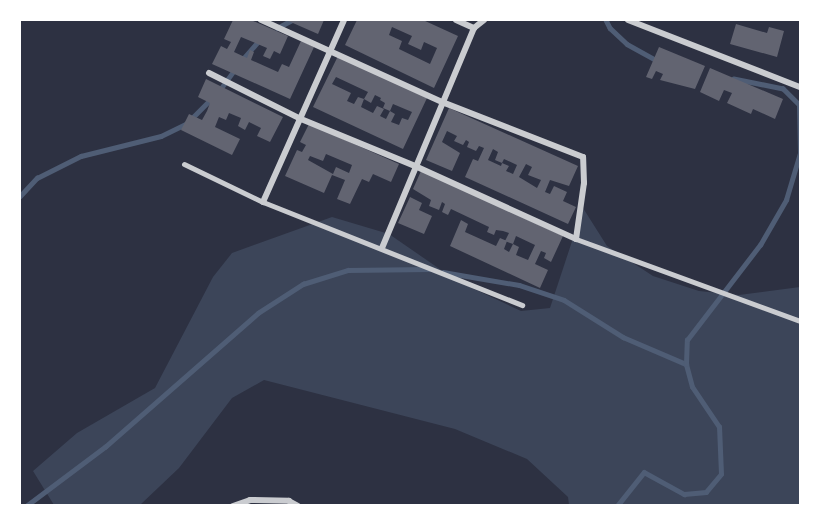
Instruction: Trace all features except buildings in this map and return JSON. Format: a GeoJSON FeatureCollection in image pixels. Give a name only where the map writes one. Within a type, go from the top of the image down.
{"type":"FeatureCollection","features":[{"type":"Feature","properties":{"kind":"street"},"geometry":{"type":"LineString","coordinates":[[261,20],[442,102],[583,158],[584,183],[576,239]]}},
{"type":"Feature","properties":{"kind":"street"},"geometry":{"type":"LineString","coordinates":[[263,202],[344,20]]}},
{"type":"Feature","properties":{"kind":"street"},"geometry":{"type":"LineString","coordinates":[[456,20],[474,28]]}},
{"type":"Feature","properties":{"kind":"street"},"geometry":{"type":"LineString","coordinates":[[382,248],[474,28],[484,20]]}},
{"type":"Feature","properties":{"kind":"street"},"geometry":{"type":"LineString","coordinates":[[628,20],[801,87]]}},
{"type":"Feature","properties":{"kind":"street"},"geometry":{"type":"LineString","coordinates":[[209,73],[301,119],[415,166],[576,239],[801,321]]}},
{"type":"Feature","properties":{"kind":"street"},"geometry":{"type":"LineString","coordinates":[[184,164],[263,202],[522,305]]}},
{"type":"Feature","properties":{"kind":"street"},"geometry":{"type":"LineString","coordinates":[[233,506],[250,500],[289,501],[298,506]]}},
{"type":"Feature","properties":{"kind":"shaded area"},"geometry":{"type":"Polygon","coordinates":[[[583,208],[607,246],[653,276],[699,291],[739,295],[800,287],[800,505],[569,505],[568,497],[527,459],[455,429],[264,380],[232,398],[179,468],[140,505],[54,505],[33,471],[77,433],[155,388],[213,277],[232,253],[332,217],[389,234],[457,281],[521,311],[550,308],[583,208]]]}},
{"type":"Feature","properties":{"kind":"waterway"},"geometry":{"type":"LineString","coordinates":[[277,28],[292,20]]}},
{"type":"Feature","properties":{"kind":"waterway"},"geometry":{"type":"LineString","coordinates":[[606,20],[610,28],[627,44],[659,62]]}},
{"type":"Feature","properties":{"kind":"waterway"},"geometry":{"type":"LineString","coordinates":[[242,60],[260,39]]}},
{"type":"Feature","properties":{"kind":"waterway"},"geometry":{"type":"LineString","coordinates":[[219,91],[235,69]]}},
{"type":"Feature","properties":{"kind":"waterway"},"geometry":{"type":"LineString","coordinates":[[617,506],[644,472],[684,494],[706,492],[721,474],[719,427],[692,387],[686,364],[687,340],[760,245],[786,200],[800,153],[799,105],[783,89],[734,79]]}},
{"type":"Feature","properties":{"kind":"waterway"},"geometry":{"type":"LineString","coordinates":[[20,196],[37,178],[81,156],[161,136],[186,124],[211,99]]}},
{"type":"Feature","properties":{"kind":"waterway"},"geometry":{"type":"LineString","coordinates":[[26,506],[105,447],[258,313],[303,284],[348,270],[429,269]]}},
{"type":"Feature","properties":{"kind":"waterway"},"geometry":{"type":"LineString","coordinates":[[443,272],[519,285],[564,300],[623,337],[686,364]]}}]}
